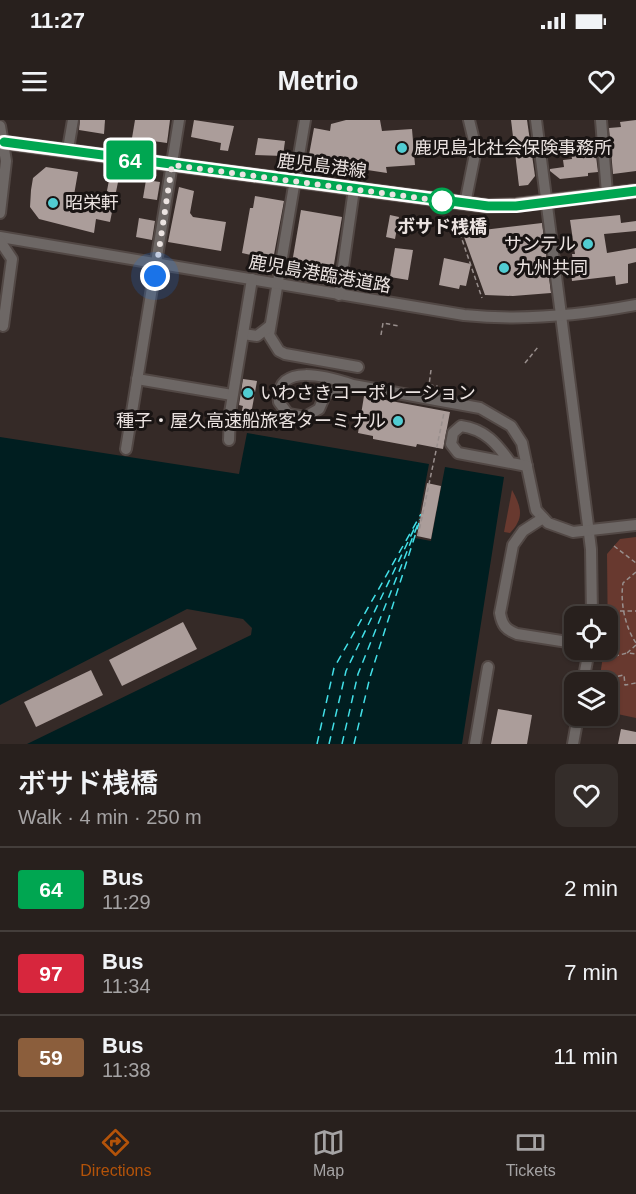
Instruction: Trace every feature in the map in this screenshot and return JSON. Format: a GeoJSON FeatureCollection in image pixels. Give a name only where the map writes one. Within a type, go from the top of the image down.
{"type":"FeatureCollection","features":[{"type":"Feature","properties":{"kind":"main road","name":"鹿児島港線"},"geometry":{"type":"LineString","coordinates":[[2,142],[502,207],[636,191]]}},
{"type":"Feature","properties":{"kind":"street"},"geometry":{"type":"LineString","coordinates":[[68,150],[73,120]]}},
{"type":"Feature","properties":{"kind":"street"},"geometry":{"type":"LineString","coordinates":[[126,449],[179,120]]}},
{"type":"Feature","properties":{"kind":"street"},"geometry":{"type":"LineString","coordinates":[[305,120],[270,326],[271,340],[285,354],[358,367]]}},
{"type":"Feature","properties":{"kind":"street"},"geometry":{"type":"LineString","coordinates":[[465,204],[476,149],[469,120]]}},
{"type":"Feature","properties":{"kind":"street"},"geometry":{"type":"LineString","coordinates":[[536,120],[589,530],[592,606]]}},
{"type":"Feature","properties":{"kind":"street"},"geometry":{"type":"LineString","coordinates":[[601,120],[607,194]]}},
{"type":"Feature","properties":{"kind":"street"},"geometry":{"type":"LineString","coordinates":[[0,126],[6,161],[0,213]]}},
{"type":"Feature","properties":{"kind":"street"},"geometry":{"type":"LineString","coordinates":[[339,295],[354,189]]}},
{"type":"Feature","properties":{"kind":"street"},"geometry":{"type":"LineString","coordinates":[[0,239],[12,260],[3,326]]}},
{"type":"Feature","properties":{"kind":"street","name":"鹿児島港臨港道路"},"geometry":{"type":"LineString","coordinates":[[0,239],[157,262],[339,295],[490,318],[562,317],[636,304]]}},
{"type":"Feature","properties":{"kind":"street"},"geometry":{"type":"LineString","coordinates":[[229,440],[232,395],[252,279]]}},
{"type":"Feature","properties":{"kind":"street"},"geometry":{"type":"LineString","coordinates":[[243,334],[257,336],[270,326]]}},
{"type":"Feature","properties":{"kind":"street"},"geometry":{"type":"LineString","coordinates":[[352,385],[327,393],[313,414],[296,417],[288,414],[279,402],[280,386],[286,380],[301,374],[480,408],[511,426],[522,443],[536,510],[543,518],[573,532],[636,525]]}},
{"type":"Feature","properties":{"kind":"street"},"geometry":{"type":"LineString","coordinates":[[311,376],[319,386],[322,401]]}},
{"type":"Feature","properties":{"kind":"street"},"geometry":{"type":"LineString","coordinates":[[137,379],[232,395]]}},
{"type":"Feature","properties":{"kind":"street"},"geometry":{"type":"LineString","coordinates":[[510,462],[496,444],[482,432],[460,426],[453,433],[451,444],[458,453],[527,466]]}},
{"type":"Feature","properties":{"kind":"street"},"geometry":{"type":"LineString","coordinates":[[543,518],[523,531],[513,545],[500,613],[501,621],[510,631],[517,634],[564,641]]}},
{"type":"Feature","properties":{"kind":"street"},"geometry":{"type":"LineString","coordinates":[[475,744],[488,667]]}},
{"type":"Feature","properties":{"kind":"street"},"geometry":{"type":"LineString","coordinates":[[573,744],[576,726]]}},
{"type":"Feature","properties":{"kind":"path"},"geometry":{"type":"LineString","coordinates":[[455,219],[482,298]]}},
{"type":"Feature","properties":{"kind":"path"},"geometry":{"type":"LineString","coordinates":[[381,335],[384,323],[399,326]]}},
{"type":"Feature","properties":{"kind":"path"},"geometry":{"type":"LineString","coordinates":[[525,363],[538,347]]}},
{"type":"Feature","properties":{"kind":"path"},"geometry":{"type":"LineString","coordinates":[[431,370],[429,385],[437,386]]}},
{"type":"Feature","properties":{"kind":"path"},"geometry":{"type":"LineString","coordinates":[[418,536],[446,400]]}},
{"type":"Feature","properties":{"kind":"path"},"geometry":{"type":"LineString","coordinates":[[435,428],[441,428]]}},
{"type":"Feature","properties":{"kind":"path"},"geometry":{"type":"LineString","coordinates":[[614,546],[636,563]]}},
{"type":"Feature","properties":{"kind":"path"},"geometry":{"type":"LineString","coordinates":[[627,653],[636,644],[628,628],[624,611],[623,583],[636,572]]}},
{"type":"Feature","properties":{"kind":"path"},"geometry":{"type":"LineString","coordinates":[[618,611],[636,611]]}},
{"type":"Feature","properties":{"kind":"path"},"geometry":{"type":"LineString","coordinates":[[618,655],[636,654]]}},
{"type":"Feature","properties":{"kind":"path"},"geometry":{"type":"LineString","coordinates":[[618,676],[624,675],[625,685],[636,683]]}},
{"type":"Feature","properties":{"kind":"shaded area"},"geometry":{"type":"Polygon","coordinates":[[[512,490],[520,513],[515,528],[510,533],[504,532],[512,490]]]}},
{"type":"Feature","properties":{"kind":"shaded area"},"geometry":{"type":"Polygon","coordinates":[[[636,537],[636,718],[618,714],[618,672],[601,672],[602,660],[618,660],[618,606],[608,606],[607,554],[620,539],[636,537]]]}},
{"type":"Feature","properties":{"kind":"water"},"geometry":{"type":"Polygon","coordinates":[[[247,433],[429,464],[415,538],[431,541],[445,467],[504,477],[462,744],[27,744],[251,635],[252,628],[243,619],[187,609],[0,705],[0,437],[239,474],[247,433]]]}},
{"type":"Feature","properties":{"kind":"building"},"geometry":{"type":"Polygon","coordinates":[[[80,120],[105,120],[104,134],[79,130],[80,120]]]}},
{"type":"Feature","properties":{"kind":"building"},"geometry":{"type":"Polygon","coordinates":[[[135,120],[170,120],[167,143],[132,138],[135,120]]]}},
{"type":"Feature","properties":{"kind":"building"},"geometry":{"type":"Polygon","coordinates":[[[194,120],[234,126],[228,151],[220,150],[221,143],[191,137],[194,120]]]}},
{"type":"Feature","properties":{"kind":"building"},"geometry":{"type":"Polygon","coordinates":[[[346,120],[380,120],[382,131],[412,129],[415,165],[386,167],[387,173],[315,162],[309,155],[314,128],[330,131],[331,124],[346,120]]]}},
{"type":"Feature","properties":{"kind":"building"},"geometry":{"type":"Polygon","coordinates":[[[511,120],[527,120],[535,176],[528,185],[519,186],[511,120]]]}},
{"type":"Feature","properties":{"kind":"building"},"geometry":{"type":"Polygon","coordinates":[[[636,120],[636,171],[613,174],[609,128],[621,127],[620,122],[636,120]]]}},
{"type":"Feature","properties":{"kind":"building"},"geometry":{"type":"Polygon","coordinates":[[[258,138],[285,141],[283,156],[255,155],[258,138]]]}},
{"type":"Feature","properties":{"kind":"building"},"geometry":{"type":"Polygon","coordinates":[[[584,141],[586,158],[596,156],[598,172],[588,173],[588,176],[560,179],[550,171],[550,169],[564,167],[563,160],[572,159],[570,142],[584,141]]]}},
{"type":"Feature","properties":{"kind":"building"},"geometry":{"type":"Polygon","coordinates":[[[46,167],[78,172],[74,195],[105,201],[110,175],[119,177],[110,222],[96,219],[94,233],[39,219],[30,207],[31,190],[33,178],[46,167]]]}},
{"type":"Feature","properties":{"kind":"building"},"geometry":{"type":"Polygon","coordinates":[[[146,180],[160,182],[157,200],[143,198],[146,180]]]}},
{"type":"Feature","properties":{"kind":"building"},"geometry":{"type":"Polygon","coordinates":[[[179,187],[194,191],[190,213],[193,217],[226,222],[221,251],[168,242],[179,187]]]}},
{"type":"Feature","properties":{"kind":"building"},"geometry":{"type":"Polygon","coordinates":[[[255,196],[284,201],[273,260],[242,253],[250,208],[253,208],[255,196]]]}},
{"type":"Feature","properties":{"kind":"building"},"geometry":{"type":"Polygon","coordinates":[[[301,210],[342,217],[333,270],[292,263],[301,210]]]}},
{"type":"Feature","properties":{"kind":"building"},"geometry":{"type":"Polygon","coordinates":[[[390,215],[399,217],[395,239],[386,237],[390,215]]]}},
{"type":"Feature","properties":{"kind":"building"},"geometry":{"type":"Polygon","coordinates":[[[620,215],[621,223],[636,221],[636,231],[604,234],[607,253],[636,248],[636,262],[628,264],[628,283],[616,285],[615,276],[572,281],[570,262],[573,261],[572,254],[575,254],[570,220],[620,215]]]}},
{"type":"Feature","properties":{"kind":"building"},"geometry":{"type":"Polygon","coordinates":[[[139,218],[155,221],[152,240],[136,237],[139,218]]]}},
{"type":"Feature","properties":{"kind":"building"},"geometry":{"type":"Polygon","coordinates":[[[459,223],[473,225],[475,231],[542,223],[551,293],[513,296],[485,295],[459,223]]]}},
{"type":"Feature","properties":{"kind":"building"},"geometry":{"type":"Polygon","coordinates":[[[395,248],[413,250],[408,280],[390,277],[395,248]]]}},
{"type":"Feature","properties":{"kind":"building"},"geometry":{"type":"Polygon","coordinates":[[[444,258],[471,264],[466,286],[460,285],[459,289],[439,285],[444,258]]]}},
{"type":"Feature","properties":{"kind":"building","name":"いわさきコーポレーション"},"geometry":{"type":"Polygon","coordinates":[[[243,379],[257,381],[250,420],[240,418],[243,406],[239,405],[243,379]]]}},
{"type":"Feature","properties":{"kind":"building","name":"種子・屋久高速船旅客ターミナル"},"geometry":{"type":"Polygon","coordinates":[[[364,396],[450,412],[443,449],[417,444],[416,447],[373,439],[373,436],[358,433],[364,396]]]}},
{"type":"Feature","properties":{"kind":"building"},"geometry":{"type":"Polygon","coordinates":[[[427,483],[441,486],[431,539],[417,536],[427,483]]]}},
{"type":"Feature","properties":{"kind":"building"},"geometry":{"type":"Polygon","coordinates":[[[183,622],[197,649],[122,686],[109,660],[183,622]]]}},
{"type":"Feature","properties":{"kind":"building"},"geometry":{"type":"Polygon","coordinates":[[[91,670],[103,695],[36,727],[24,702],[91,670]]]}},
{"type":"Feature","properties":{"kind":"building"},"geometry":{"type":"Polygon","coordinates":[[[498,709],[532,715],[527,744],[491,744],[498,709]]]}},
{"type":"Feature","properties":{"kind":"building"},"geometry":{"type":"Polygon","coordinates":[[[621,729],[636,732],[636,744],[618,744],[621,729]]]}},
{"type":"Feature","properties":{"kind":"ferry route"},"geometry":{"type":"LineString","coordinates":[[317,744],[334,668],[421,514]]}},
{"type":"Feature","properties":{"kind":"ferry route"},"geometry":{"type":"LineString","coordinates":[[342,744],[358,674],[420,519]]}},
{"type":"Feature","properties":{"kind":"ferry route"},"geometry":{"type":"LineString","coordinates":[[354,744],[370,677],[419,523]]}},
{"type":"Feature","properties":{"kind":"ferry route"},"geometry":{"type":"LineString","coordinates":[[329,744],[346,671],[416,525]]}},
{"type":"Feature","properties":{"kind":"bus line","name":"64"},"geometry":{"type":"LineString","coordinates":[[4,142],[488,206],[516,206],[564,198],[636,191]]}},
{"type":"Feature","properties":{"kind":"place","name":"鹿児島北社会保険事務所"},"geometry":{"type":"Point","coordinates":[402,148]}},
{"type":"Feature","properties":{"kind":"place","name":"ボサド桟橋"},"geometry":{"type":"Point","coordinates":[442,201]}},
{"type":"Feature","properties":{"kind":"place","name":"昭栄軒"},"geometry":{"type":"Point","coordinates":[53,203]}},
{"type":"Feature","properties":{"kind":"place","name":"サンテル"},"geometry":{"type":"Point","coordinates":[588,244]}},
{"type":"Feature","properties":{"kind":"place","name":"九州共同"},"geometry":{"type":"Point","coordinates":[504,268]}},
{"type":"Feature","properties":{"kind":"place","name":"いわさきコーポレーション"},"geometry":{"type":"Point","coordinates":[248,393]}},
{"type":"Feature","properties":{"kind":"place","name":"種子・屋久高速船旅客ターミナル"},"geometry":{"type":"Point","coordinates":[398,421]}},
{"type":"Feature","properties":{"kind":"route"},"geometry":{"type":"LineString","coordinates":[[155,276],[172,165],[442,201]]}}]}
